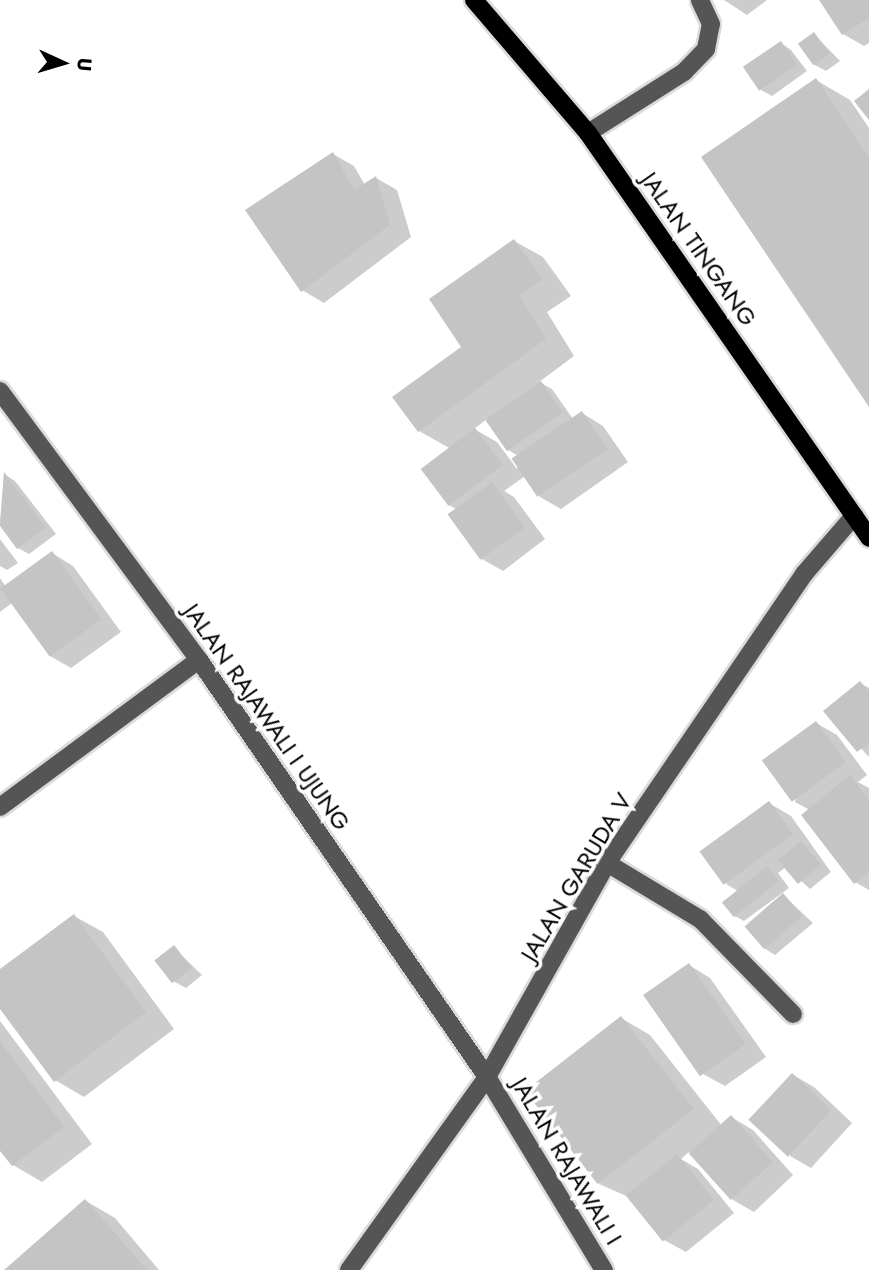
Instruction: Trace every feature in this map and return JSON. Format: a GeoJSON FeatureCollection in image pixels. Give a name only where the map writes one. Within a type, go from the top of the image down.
{"type":"FeatureCollection","features":[{"type":"Feature","properties":{"kind":"main road","name":"JALAN TINGANG"},"geometry":{"type":"LineString","coordinates":[[474,0],[589,133],[869,538]]}},
{"type":"Feature","properties":{"kind":"street"},"geometry":{"type":"LineString","coordinates":[[589,133],[684,72],[706,49],[711,24],[699,0]]}},
{"type":"Feature","properties":{"kind":"street","name":"JALAN RAJAWALI I UJUNG"},"geometry":{"type":"LineString","coordinates":[[0,391],[199,660],[487,1077]]}},
{"type":"Feature","properties":{"kind":"street","name":"JALAN GARUDA V"},"geometry":{"type":"LineString","coordinates":[[349,1270],[487,1077],[607,863],[804,574],[854,516]]}},
{"type":"Feature","properties":{"kind":"street"},"geometry":{"type":"LineString","coordinates":[[0,807],[199,660]]}},
{"type":"Feature","properties":{"kind":"street"},"geometry":{"type":"LineString","coordinates":[[607,863],[700,919],[793,1014]]}},
{"type":"Feature","properties":{"kind":"street","name":"JALAN RAJAWALI I"},"geometry":{"type":"LineString","coordinates":[[487,1077],[604,1270]]}},
{"type":"Feature","properties":{"kind":"building"},"geometry":{"type":"Polygon","coordinates":[[[819,0],[869,0],[869,18],[842,35],[819,0]]]}},
{"type":"Feature","properties":{"kind":"building"},"geometry":{"type":"Polygon","coordinates":[[[814,32],[830,54],[814,66],[798,44],[814,32]]]}},
{"type":"Feature","properties":{"kind":"building"},"geometry":{"type":"Polygon","coordinates":[[[781,41],[797,65],[759,91],[743,67],[781,41]]]}},
{"type":"Feature","properties":{"kind":"building"},"geometry":{"type":"Polygon","coordinates":[[[816,78],[869,158],[869,407],[701,157],[816,78]]]}},
{"type":"Feature","properties":{"kind":"building"},"geometry":{"type":"Polygon","coordinates":[[[869,89],[869,120],[854,101],[869,89]]]}},
{"type":"Feature","properties":{"kind":"building"},"geometry":{"type":"Polygon","coordinates":[[[333,152],[354,190],[376,176],[390,225],[301,292],[245,210],[333,152]]]}},
{"type":"Feature","properties":{"kind":"building"},"geometry":{"type":"Polygon","coordinates":[[[514,239],[543,279],[519,295],[546,339],[418,432],[392,397],[461,347],[429,299],[514,239]]]}},
{"type":"Feature","properties":{"kind":"building"},"geometry":{"type":"Polygon","coordinates":[[[541,381],[563,412],[507,451],[485,420],[541,381]]]}},
{"type":"Feature","properties":{"kind":"building"},"geometry":{"type":"Polygon","coordinates":[[[582,411],[608,449],[537,497],[512,459],[582,411]]]}},
{"type":"Feature","properties":{"kind":"building"},"geometry":{"type":"Polygon","coordinates":[[[475,428],[503,465],[448,506],[421,469],[475,428]]]}},
{"type":"Feature","properties":{"kind":"building"},"geometry":{"type":"Polygon","coordinates":[[[4,472],[46,528],[17,549],[0,526],[4,472]]]}},
{"type":"Feature","properties":{"kind":"building"},"geometry":{"type":"Polygon","coordinates":[[[492,482],[525,527],[480,560],[448,514],[492,482]]]}},
{"type":"Feature","properties":{"kind":"building"},"geometry":{"type":"Polygon","coordinates":[[[52,551],[101,619],[50,657],[0,589],[52,551]]]}},
{"type":"Feature","properties":{"kind":"building"},"geometry":{"type":"Polygon","coordinates":[[[860,681],[869,692],[869,743],[857,752],[823,711],[860,681]]]}},
{"type":"Feature","properties":{"kind":"building"},"geometry":{"type":"Polygon","coordinates":[[[816,721],[846,762],[792,802],[762,760],[816,721]]]}},
{"type":"Feature","properties":{"kind":"building"},"geometry":{"type":"Polygon","coordinates":[[[850,775],[869,800],[869,871],[854,884],[801,815],[850,775]]]}},
{"type":"Feature","properties":{"kind":"building"},"geometry":{"type":"Polygon","coordinates":[[[769,801],[793,834],[724,885],[699,852],[769,801]]]}},
{"type":"Feature","properties":{"kind":"building"},"geometry":{"type":"Polygon","coordinates":[[[801,841],[821,865],[798,884],[778,860],[801,841]]]}},
{"type":"Feature","properties":{"kind":"building"},"geometry":{"type":"Polygon","coordinates":[[[767,866],[779,881],[734,917],[722,903],[767,866]]]}},
{"type":"Feature","properties":{"kind":"building"},"geometry":{"type":"Polygon","coordinates":[[[783,893],[803,916],[764,949],[745,926],[783,893]]]}},
{"type":"Feature","properties":{"kind":"building"},"geometry":{"type":"Polygon","coordinates":[[[74,914],[146,1012],[54,1082],[0,1009],[0,969],[74,914]]]}},
{"type":"Feature","properties":{"kind":"building"},"geometry":{"type":"Polygon","coordinates":[[[174,945],[192,968],[172,983],[154,960],[174,945]]]}},
{"type":"Feature","properties":{"kind":"building"},"geometry":{"type":"Polygon","coordinates":[[[689,963],[746,1044],[700,1076],[643,995],[689,963]]]}},
{"type":"Feature","properties":{"kind":"building"},"geometry":{"type":"Polygon","coordinates":[[[621,1016],[694,1109],[598,1184],[525,1091],[621,1016]]]}},
{"type":"Feature","properties":{"kind":"building"},"geometry":{"type":"Polygon","coordinates":[[[0,1041],[64,1127],[12,1166],[0,1151],[0,1041]]]}},
{"type":"Feature","properties":{"kind":"building"},"geometry":{"type":"Polygon","coordinates":[[[792,1073],[831,1110],[788,1157],[748,1120],[792,1073]]]}},
{"type":"Feature","properties":{"kind":"building"},"geometry":{"type":"Polygon","coordinates":[[[731,1115],[773,1162],[731,1200],[689,1153],[731,1115]]]}},
{"type":"Feature","properties":{"kind":"building"},"geometry":{"type":"Polygon","coordinates":[[[677,1154],[714,1200],[663,1241],[626,1196],[677,1154]]]}},
{"type":"Feature","properties":{"kind":"building"},"geometry":{"type":"Polygon","coordinates":[[[85,1199],[147,1270],[4,1270],[85,1199]]]}}]}
